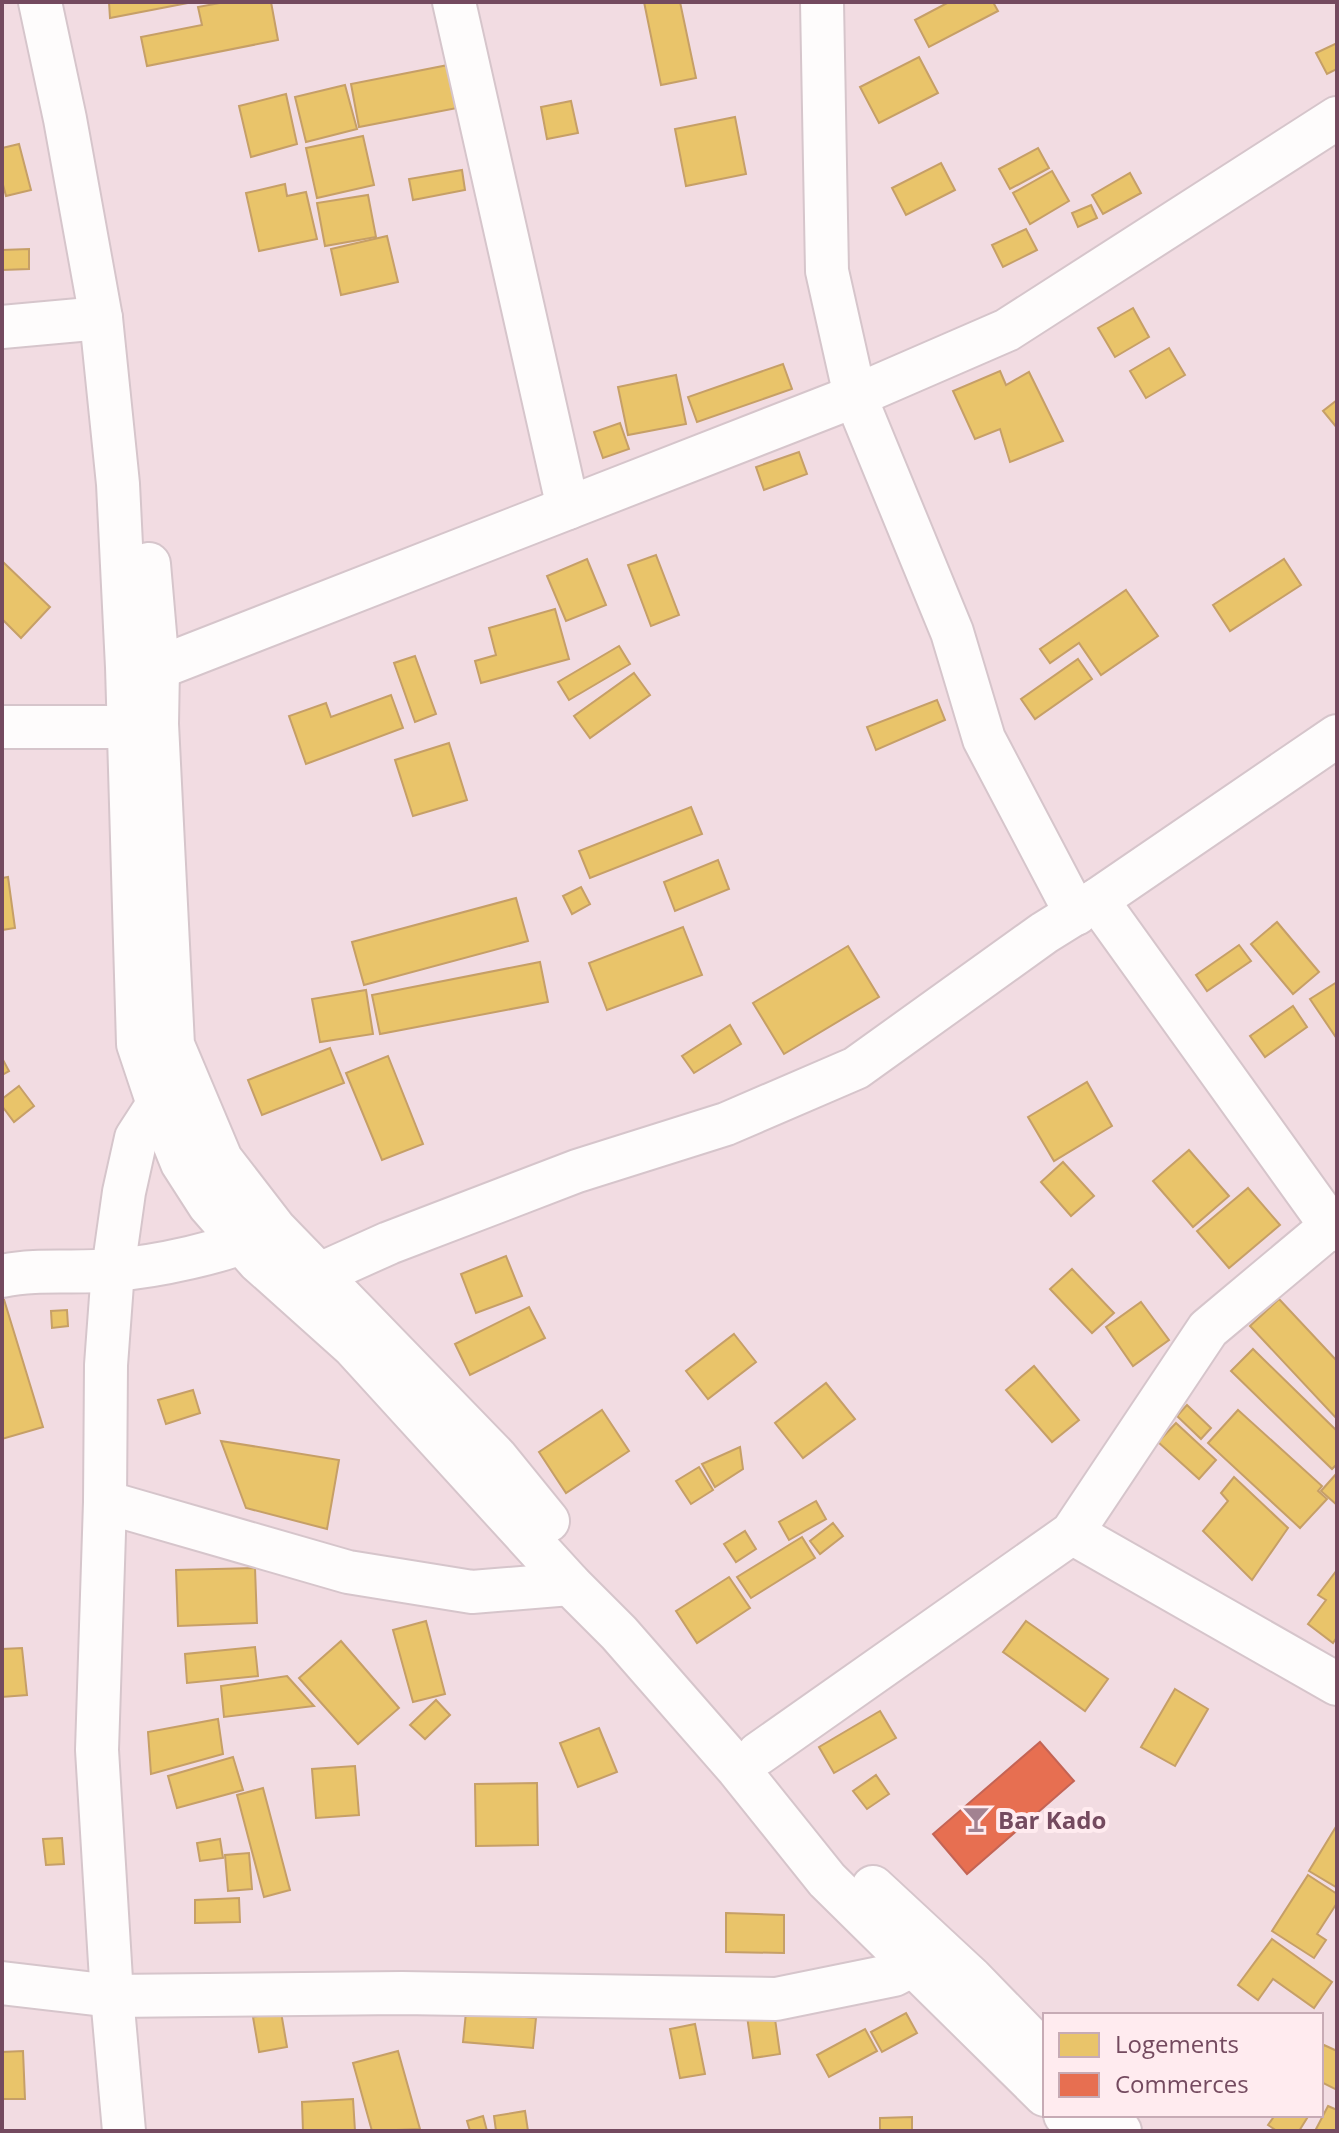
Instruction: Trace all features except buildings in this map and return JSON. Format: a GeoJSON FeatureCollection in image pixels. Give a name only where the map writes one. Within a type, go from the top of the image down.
{"type":"FeatureCollection","features":[{"type":"Feature","properties":{"kind":"street"},"geometry":{"type":"LineString","coordinates":[[40,2],[101,318],[118,484],[138,1044],[182,1163],[209,1205],[320,1274],[496,1457],[556,1531],[758,1754],[847,1863],[971,1978],[1043,2052]]}},
{"type":"Feature","properties":{"kind":"street"},"geometry":{"type":"LineString","coordinates":[[64,2],[127,312],[158,668],[157,724],[173,1045],[221,1159],[259,1236],[258,1261],[353,1346],[570,1584],[619,1633],[728,1757],[827,1880],[1043,2093]]}},
{"type":"Feature","properties":{"kind":"street"},"geometry":{"type":"LineString","coordinates":[[454,2],[568,508]]}},
{"type":"Feature","properties":{"kind":"street"},"geometry":{"type":"LineString","coordinates":[[758,1754],[1072,1533],[1208,1329],[1334,1228],[1086,907],[984,739],[952,632],[855,396],[827,271],[822,2]]}},
{"type":"Feature","properties":{"kind":"street"},"geometry":{"type":"LineString","coordinates":[[158,668],[855,396],[1007,330],[1337,118]]}},
{"type":"Feature","properties":{"kind":"street"},"geometry":{"type":"LineString","coordinates":[[2,327],[101,318]]}},
{"type":"Feature","properties":{"kind":"street"},"geometry":{"type":"LineString","coordinates":[[2,727],[129,727]]}},
{"type":"Feature","properties":{"kind":"street"},"geometry":{"type":"LineString","coordinates":[[320,1274],[389,1243],[577,1171],[726,1124],[856,1068],[1044,933],[1337,736]]}},
{"type":"Feature","properties":{"kind":"street"},"geometry":{"type":"LineString","coordinates":[[124,2131],[112,1996],[97,1750],[106,1365],[113,1270],[124,1192],[136,1138],[158,1104]]}},
{"type":"Feature","properties":{"kind":"street"},"geometry":{"type":"LineString","coordinates":[[2,1276],[29,1270],[113,1270],[259,1236]]}},
{"type":"Feature","properties":{"kind":"street"},"geometry":{"type":"LineString","coordinates":[[105,1502],[348,1572],[472,1592],[570,1584]]}},
{"type":"Feature","properties":{"kind":"street"},"geometry":{"type":"LineString","coordinates":[[1072,1533],[1337,1684]]}},
{"type":"Feature","properties":{"kind":"street"},"geometry":{"type":"LineString","coordinates":[[2,1983],[112,1996],[402,1993],[776,1999],[894,1975],[913,1965]]}},
{"type":"Feature","properties":{"kind":"shaded area"},"geometry":{"type":"Polygon","coordinates":[[[2,2],[1337,2],[1337,2131],[2,2131],[2,2]]]}},
{"type":"Feature","properties":{"kind":"place","name":"Bar Kado"},"geometry":{"type":"Point","coordinates":[976,1819]}}]}
